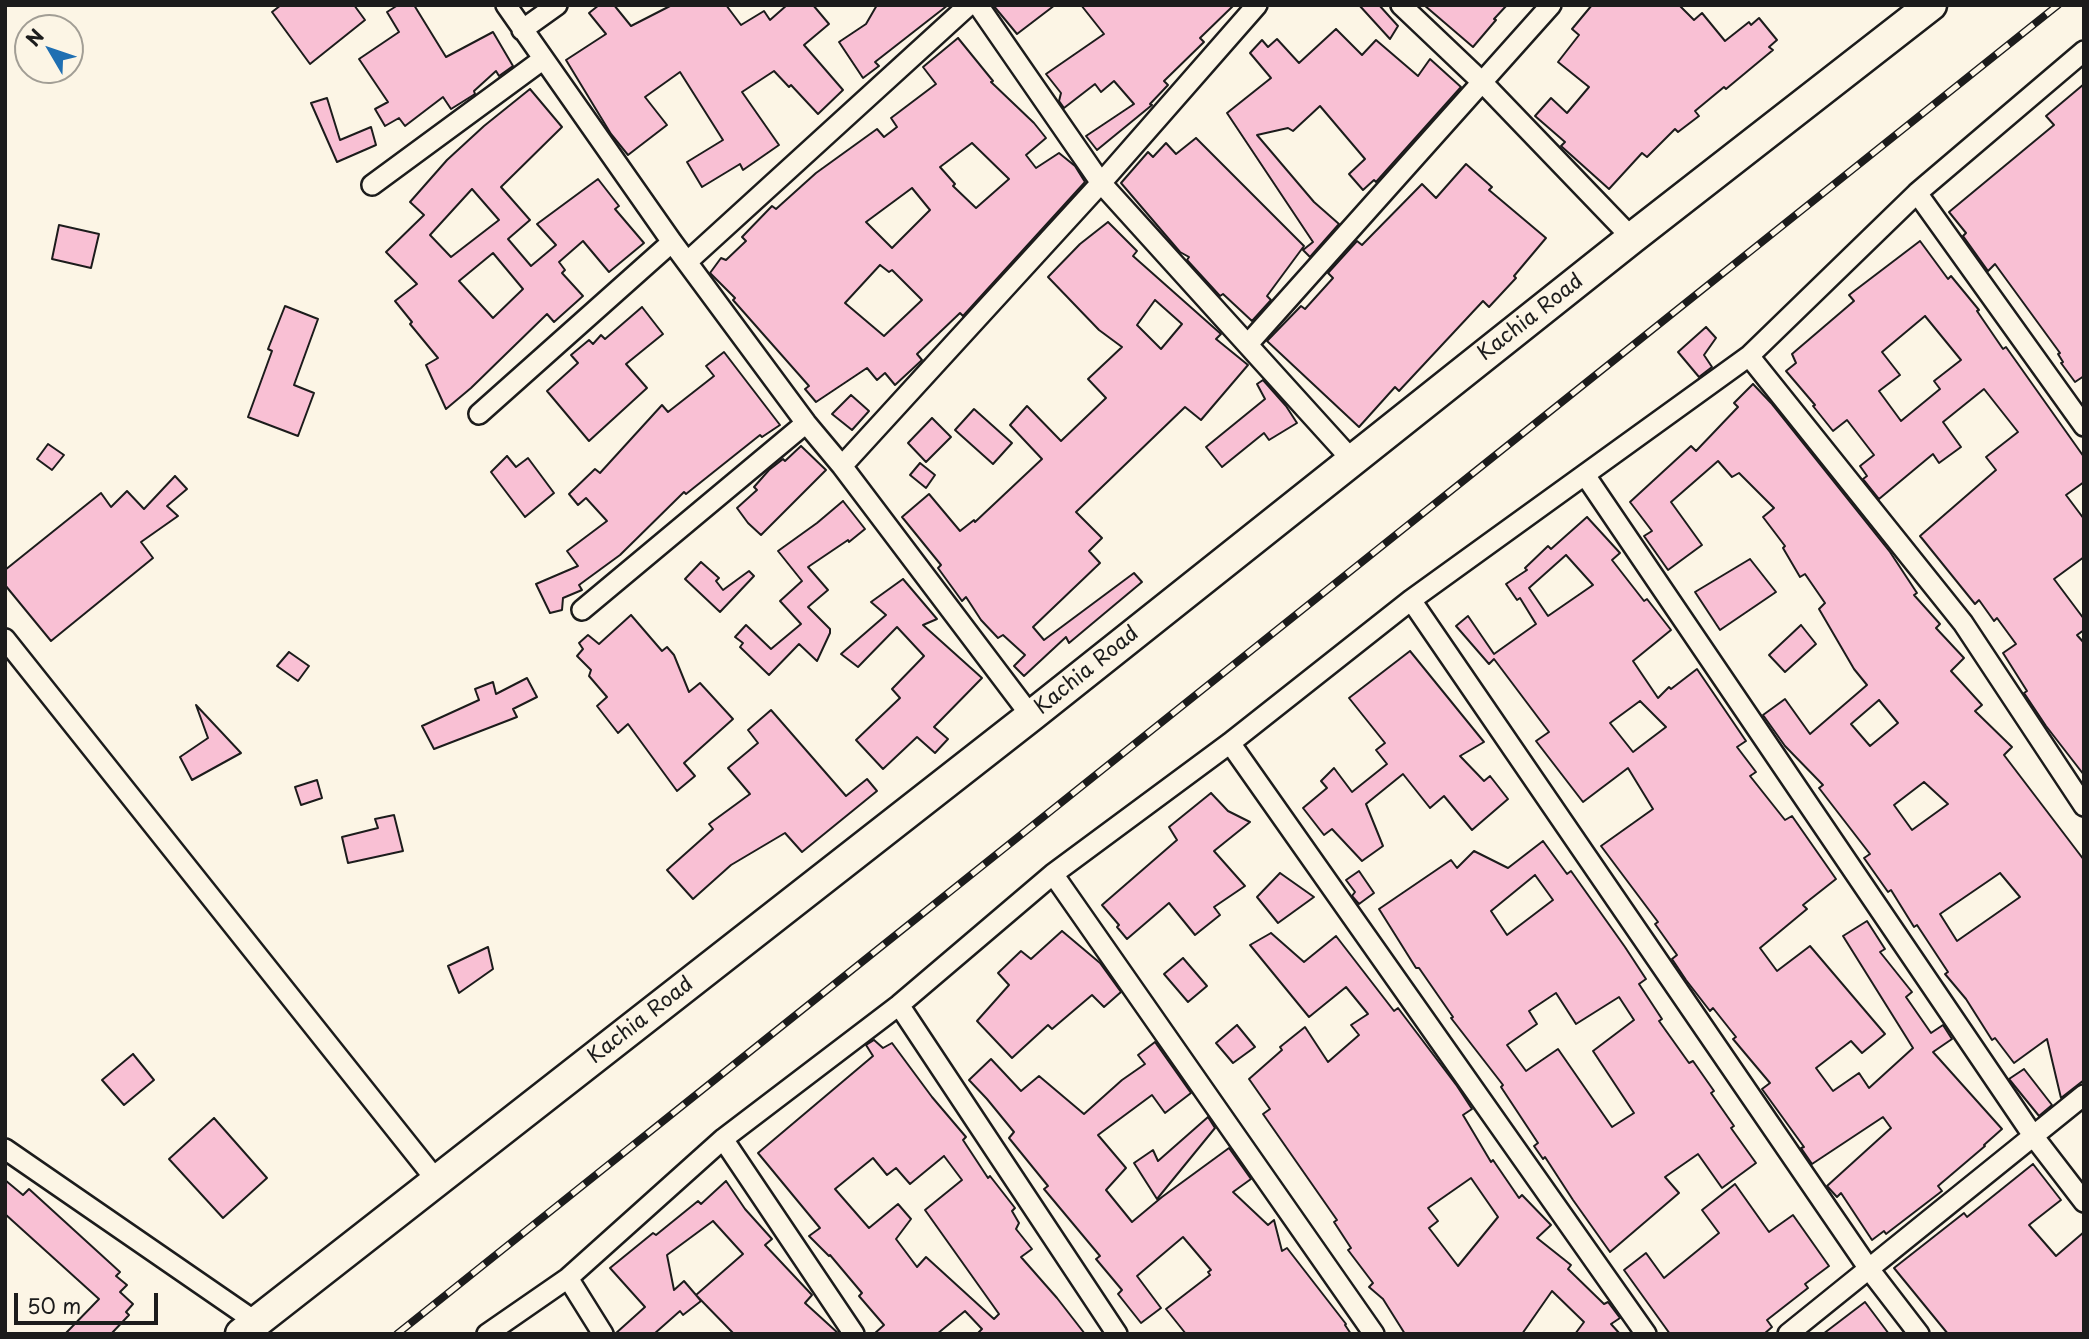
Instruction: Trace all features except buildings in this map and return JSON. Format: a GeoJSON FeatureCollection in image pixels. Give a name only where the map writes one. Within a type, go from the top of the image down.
{"type":"FeatureCollection","features":[{"type":"Feature","properties":{"kind":"main road","name":"Kachia Road"},"geometry":{"type":"LineString","coordinates":[[248,1328],[1031,716],[1632,238],[1931,5]]}},
{"type":"Feature","properties":{"kind":"street"},"geometry":{"type":"LineString","coordinates":[[506,5],[672,242],[806,423],[842,466],[1031,716]]}},
{"type":"Feature","properties":{"kind":"street"},"geometry":{"type":"LineString","coordinates":[[522,30],[557,5]]}},
{"type":"Feature","properties":{"kind":"street"},"geometry":{"type":"LineString","coordinates":[[687,262],[969,5]]}},
{"type":"Feature","properties":{"kind":"street"},"geometry":{"type":"LineString","coordinates":[[978,5],[1101,183],[1352,460]]}},
{"type":"Feature","properties":{"kind":"street"},"geometry":{"type":"LineString","coordinates":[[842,466],[1101,183],[1257,5]]}},
{"type":"Feature","properties":{"kind":"street"},"geometry":{"type":"LineString","coordinates":[[1401,5],[1482,82],[1632,238]]}},
{"type":"Feature","properties":{"kind":"street"},"geometry":{"type":"LineString","coordinates":[[1248,344],[1551,5]]}},
{"type":"Feature","properties":{"kind":"street"},"geometry":{"type":"LineString","coordinates":[[487,1334],[568,1278],[723,1139],[899,1005],[1054,874],[1230,743],[1411,600],[1749,356],[1917,193],[2084,51]]}},
{"type":"Feature","properties":{"kind":"street"},"geometry":{"type":"LineString","coordinates":[[372,185],[542,60]]}},
{"type":"Feature","properties":{"kind":"street"},"geometry":{"type":"LineString","coordinates":[[1917,193],[2084,426]]}},
{"type":"Feature","properties":{"kind":"street"},"geometry":{"type":"LineString","coordinates":[[479,414],[672,242]]}},
{"type":"Feature","properties":{"kind":"street"},"geometry":{"type":"LineString","coordinates":[[1749,356],[1963,623],[2084,806]]}},
{"type":"Feature","properties":{"kind":"street"},"geometry":{"type":"LineString","coordinates":[[582,610],[806,423]]}},
{"type":"Feature","properties":{"kind":"street"},"geometry":{"type":"LineString","coordinates":[[1585,475],[2034,1137],[2084,1202]]}},
{"type":"Feature","properties":{"kind":"street"},"geometry":{"type":"LineString","coordinates":[[1411,600],[1869,1269],[1919,1334]]}},
{"type":"Feature","properties":{"kind":"street"},"geometry":{"type":"LineString","coordinates":[[5,639],[437,1181]]}},
{"type":"Feature","properties":{"kind":"street"},"geometry":{"type":"LineString","coordinates":[[1230,743],[1646,1334]]}},
{"type":"Feature","properties":{"kind":"street"},"geometry":{"type":"LineString","coordinates":[[1054,874],[1374,1334]]}},
{"type":"Feature","properties":{"kind":"street"},"geometry":{"type":"LineString","coordinates":[[899,1005],[1117,1334]]}},
{"type":"Feature","properties":{"kind":"street"},"geometry":{"type":"LineString","coordinates":[[1788,1334],[2084,1095]]}},
{"type":"Feature","properties":{"kind":"street"},"geometry":{"type":"LineString","coordinates":[[723,1139],[854,1334]]}},
{"type":"Feature","properties":{"kind":"street"},"geometry":{"type":"LineString","coordinates":[[5,1149],[248,1328]]}},
{"type":"Feature","properties":{"kind":"street"},"geometry":{"type":"LineString","coordinates":[[568,1278],[603,1334]]}},
{"type":"Feature","properties":{"kind":"railway"},"geometry":{"type":"LineString","coordinates":[[397,1334],[2058,5]]}}]}
